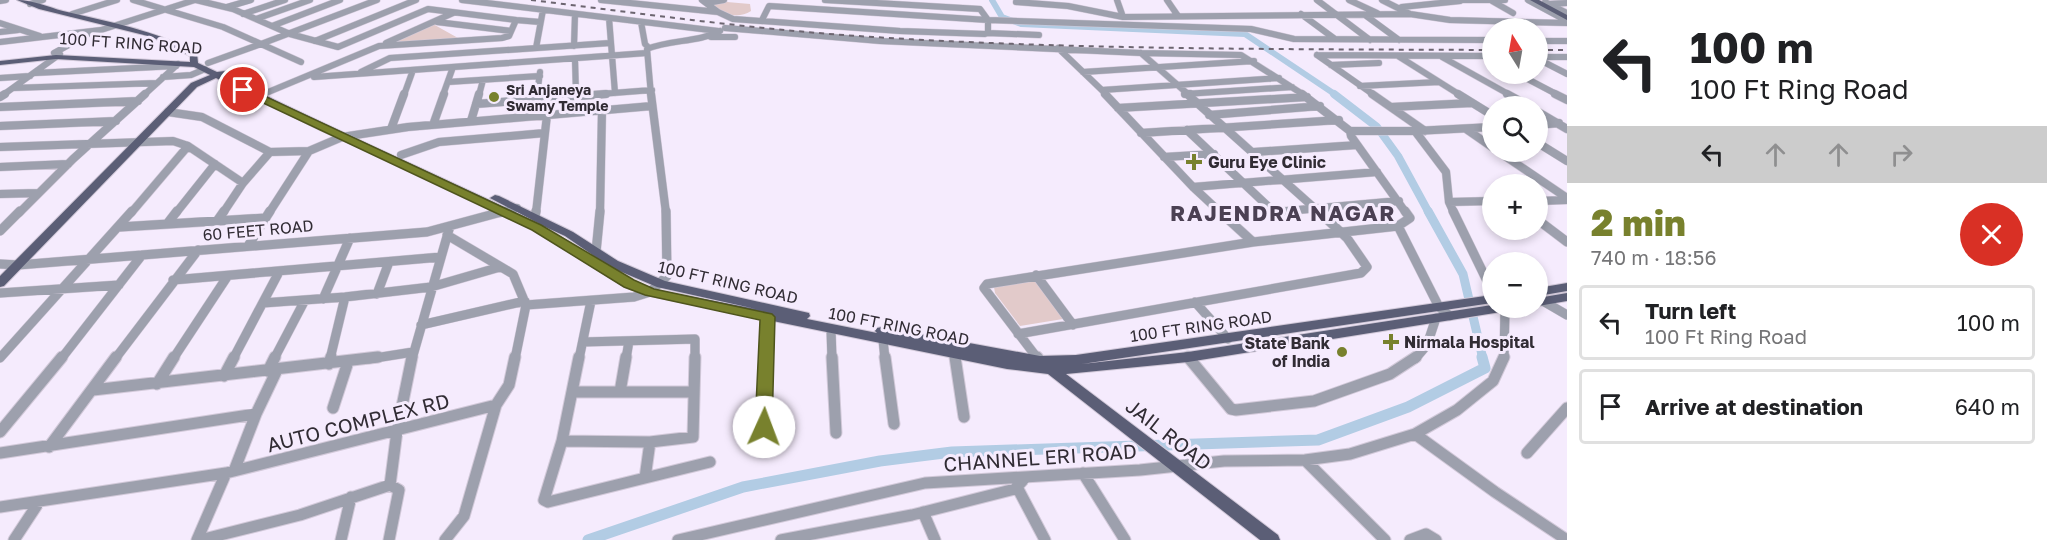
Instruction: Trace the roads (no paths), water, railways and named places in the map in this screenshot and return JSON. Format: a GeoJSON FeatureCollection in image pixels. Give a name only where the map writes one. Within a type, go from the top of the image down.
{"type":"FeatureCollection","features":[{"type":"Feature","properties":{"kind":"main road"},"geometry":{"type":"LineString","coordinates":[[12,0],[113,26]]}},
{"type":"Feature","properties":{"kind":"main road"},"geometry":{"type":"LineString","coordinates":[[21,0],[179,46],[194,55],[191,64]]}},
{"type":"Feature","properties":{"kind":"main road"},"geometry":{"type":"LineString","coordinates":[[1534,0],[1567,19]]}},
{"type":"Feature","properties":{"kind":"main road","name":"100 FT RING ROAD"},"geometry":{"type":"LineString","coordinates":[[0,61],[56,55],[191,64],[266,93],[401,155],[510,210],[629,284],[650,292],[954,354],[1078,369],[1188,357],[1443,311]]}},
{"type":"Feature","properties":{"kind":"main road"},"geometry":{"type":"LineString","coordinates":[[0,284],[194,85],[221,74]]}},
{"type":"Feature","properties":{"kind":"main road","name":"100 FT RING ROAD"},"geometry":{"type":"LineString","coordinates":[[221,74],[243,90],[342,137],[510,210],[535,217],[569,234],[623,268],[661,284],[816,319],[1046,366],[1076,360],[1443,311]]}},
{"type":"Feature","properties":{"kind":"main road"},"geometry":{"type":"LineString","coordinates":[[1548,294],[1567,287]]}},
{"type":"Feature","properties":{"kind":"main road"},"geometry":{"type":"LineString","coordinates":[[1548,298],[1567,297]]}},
{"type":"Feature","properties":{"kind":"main road"},"geometry":{"type":"LineString","coordinates":[[1443,311],[1482,302]]}},
{"type":"Feature","properties":{"kind":"main road","name":"JAIL ROAD"},"geometry":{"type":"LineString","coordinates":[[1046,366],[1272,540]]}},
{"type":"Feature","properties":{"kind":"street"},"geometry":{"type":"LineString","coordinates":[[0,1],[6,0]]}},
{"type":"Feature","properties":{"kind":"street"},"geometry":{"type":"LineString","coordinates":[[30,4],[43,0]]}},
{"type":"Feature","properties":{"kind":"street"},"geometry":{"type":"LineString","coordinates":[[72,14],[117,0]]}},
{"type":"Feature","properties":{"kind":"street"},"geometry":{"type":"LineString","coordinates":[[133,0],[223,27],[301,62]]}},
{"type":"Feature","properties":{"kind":"street"},"geometry":{"type":"LineString","coordinates":[[147,3],[157,0]]}},
{"type":"Feature","properties":{"kind":"street"},"geometry":{"type":"LineString","coordinates":[[0,42],[92,32],[195,0],[243,14],[290,34],[338,47],[367,51]]}},
{"type":"Feature","properties":{"kind":"street"},"geometry":{"type":"LineString","coordinates":[[226,8],[250,0]]}},
{"type":"Feature","properties":{"kind":"street"},"geometry":{"type":"LineString","coordinates":[[243,14],[285,0]]}},
{"type":"Feature","properties":{"kind":"street"},"geometry":{"type":"LineString","coordinates":[[256,19],[310,0]]}},
{"type":"Feature","properties":{"kind":"street"},"geometry":{"type":"LineString","coordinates":[[272,26],[340,0]]}},
{"type":"Feature","properties":{"kind":"street"},"geometry":{"type":"LineString","coordinates":[[366,0],[376,0]]}},
{"type":"Feature","properties":{"kind":"street"},"geometry":{"type":"LineString","coordinates":[[0,231],[4,223],[160,80],[191,64],[290,34],[376,0]]}},
{"type":"Feature","properties":{"kind":"street"},"geometry":{"type":"LineString","coordinates":[[315,41],[416,0]]}},
{"type":"Feature","properties":{"kind":"street"},"geometry":{"type":"LineString","coordinates":[[462,0],[707,32],[723,29],[880,41],[1058,48],[1141,54],[1239,54],[1280,78],[1339,120],[1350,131],[1357,145],[1410,218],[1398,226],[1253,242],[999,280],[987,284],[984,288],[1018,334],[1046,366]]}},
{"type":"Feature","properties":{"kind":"street"},"geometry":{"type":"LineString","coordinates":[[601,0],[718,12]]}},
{"type":"Feature","properties":{"kind":"street"},"geometry":{"type":"LineString","coordinates":[[704,2],[724,0]]}},
{"type":"Feature","properties":{"kind":"street"},"geometry":{"type":"LineString","coordinates":[[825,0],[980,9],[988,20],[987,33]]}},
{"type":"Feature","properties":{"kind":"street"},"geometry":{"type":"LineString","coordinates":[[1117,0],[1123,17]]}},
{"type":"Feature","properties":{"kind":"street"},"geometry":{"type":"LineString","coordinates":[[1167,0],[1178,16]]}},
{"type":"Feature","properties":{"kind":"street"},"geometry":{"type":"LineString","coordinates":[[1317,0],[1370,40]]}},
{"type":"Feature","properties":{"kind":"street"},"geometry":{"type":"LineString","coordinates":[[1349,0],[1379,14]]}},
{"type":"Feature","properties":{"kind":"street"},"geometry":{"type":"LineString","coordinates":[[1382,0],[1410,14]]}},
{"type":"Feature","properties":{"kind":"street"},"geometry":{"type":"LineString","coordinates":[[1400,8],[1459,0],[1505,0]]}},
{"type":"Feature","properties":{"kind":"street"},"geometry":{"type":"LineString","coordinates":[[1491,0],[1513,13]]}},
{"type":"Feature","properties":{"kind":"street"},"geometry":{"type":"LineString","coordinates":[[1528,0],[1567,19]]}},
{"type":"Feature","properties":{"kind":"street"},"geometry":{"type":"LineString","coordinates":[[1541,0],[1567,19]]}},
{"type":"Feature","properties":{"kind":"street"},"geometry":{"type":"LineString","coordinates":[[1020,21],[1016,1],[1068,3],[1111,16],[1123,17],[1410,14],[1450,20],[1567,19]]}},
{"type":"Feature","properties":{"kind":"street"},"geometry":{"type":"LineString","coordinates":[[704,2],[733,19],[850,27],[1040,35]]}},
{"type":"Feature","properties":{"kind":"street"},"geometry":{"type":"LineString","coordinates":[[850,27],[860,2]]}},
{"type":"Feature","properties":{"kind":"street"},"geometry":{"type":"LineString","coordinates":[[762,20],[771,3],[856,12],[988,20],[1251,29],[1294,39],[1482,40]]}},
{"type":"Feature","properties":{"kind":"street"},"geometry":{"type":"LineString","coordinates":[[1548,4],[1567,3]]}},
{"type":"Feature","properties":{"kind":"street"},"geometry":{"type":"LineString","coordinates":[[404,5],[540,22]]}},
{"type":"Feature","properties":{"kind":"street"},"geometry":{"type":"LineString","coordinates":[[338,47],[428,9]]}},
{"type":"Feature","properties":{"kind":"street"},"geometry":{"type":"LineString","coordinates":[[536,48],[543,10]]}},
{"type":"Feature","properties":{"kind":"street"},"geometry":{"type":"LineString","coordinates":[[266,93],[306,78],[455,12]]}},
{"type":"Feature","properties":{"kind":"street"},"geometry":{"type":"LineString","coordinates":[[574,46],[575,14]]}},
{"type":"Feature","properties":{"kind":"street"},"geometry":{"type":"LineString","coordinates":[[1301,14],[1336,39]]}},
{"type":"Feature","properties":{"kind":"street"},"geometry":{"type":"LineString","coordinates":[[1364,14],[1399,40]]}},
{"type":"Feature","properties":{"kind":"street"},"geometry":{"type":"LineString","coordinates":[[1100,24],[1111,16]]}},
{"type":"Feature","properties":{"kind":"street"},"geometry":{"type":"LineString","coordinates":[[609,18],[615,93]]}},
{"type":"Feature","properties":{"kind":"street"},"geometry":{"type":"LineString","coordinates":[[709,37],[723,29],[733,19]]}},
{"type":"Feature","properties":{"kind":"street"},"geometry":{"type":"LineString","coordinates":[[505,50],[516,20]]}},
{"type":"Feature","properties":{"kind":"street"},"geometry":{"type":"LineString","coordinates":[[434,22],[510,34]]}},
{"type":"Feature","properties":{"kind":"street"},"geometry":{"type":"LineString","coordinates":[[421,325],[525,303],[634,297],[650,292],[667,276],[669,244],[666,191],[652,106],[648,51],[641,22]]}},
{"type":"Feature","properties":{"kind":"street"},"geometry":{"type":"LineString","coordinates":[[0,23],[42,37]]}},
{"type":"Feature","properties":{"kind":"street"},"geometry":{"type":"LineString","coordinates":[[674,26],[679,42]]}},
{"type":"Feature","properties":{"kind":"street"},"geometry":{"type":"LineString","coordinates":[[0,32],[21,30]]}},
{"type":"Feature","properties":{"kind":"street"},"geometry":{"type":"LineString","coordinates":[[0,98],[56,55],[92,32]]}},
{"type":"Feature","properties":{"kind":"street"},"geometry":{"type":"LineString","coordinates":[[379,46],[510,34]]}},
{"type":"Feature","properties":{"kind":"street"},"geometry":{"type":"LineString","coordinates":[[306,78],[611,56],[648,51],[679,42],[709,37],[735,37]]}},
{"type":"Feature","properties":{"kind":"street"},"geometry":{"type":"LineString","coordinates":[[1548,41],[1566,41]]}},
{"type":"Feature","properties":{"kind":"street"},"geometry":{"type":"LineString","coordinates":[[357,74],[390,58],[610,43]]}},
{"type":"Feature","properties":{"kind":"street"},"geometry":{"type":"LineString","coordinates":[[1058,48],[1102,90],[1193,187],[1253,242]]}},
{"type":"Feature","properties":{"kind":"street"},"geometry":{"type":"LineString","coordinates":[[1018,334],[1361,273],[1367,267],[1341,232],[1313,209],[1226,127],[1209,115],[1141,54]]}},
{"type":"Feature","properties":{"kind":"street"},"geometry":{"type":"LineString","coordinates":[[1425,131],[1317,56],[1482,58]]}},
{"type":"Feature","properties":{"kind":"street"},"geometry":{"type":"LineString","coordinates":[[1397,56],[1482,109]]}},
{"type":"Feature","properties":{"kind":"street"},"geometry":{"type":"LineString","coordinates":[[1441,56],[1511,96]]}},
{"type":"Feature","properties":{"kind":"street"},"geometry":{"type":"LineString","coordinates":[[1548,58],[1567,57]]}},
{"type":"Feature","properties":{"kind":"street"},"geometry":{"type":"LineString","coordinates":[[575,59],[576,96]]}},
{"type":"Feature","properties":{"kind":"street"},"geometry":{"type":"LineString","coordinates":[[537,99],[541,61]]}},
{"type":"Feature","properties":{"kind":"street"},"geometry":{"type":"LineString","coordinates":[[1083,72],[1254,62]]}},
{"type":"Feature","properties":{"kind":"street"},"geometry":{"type":"LineString","coordinates":[[1331,65],[1379,63]]}},
{"type":"Feature","properties":{"kind":"street"},"geometry":{"type":"LineString","coordinates":[[0,78],[191,64]]}},
{"type":"Feature","properties":{"kind":"street"},"geometry":{"type":"LineString","coordinates":[[13,88],[160,80],[191,75],[191,64]]}},
{"type":"Feature","properties":{"kind":"street"},"geometry":{"type":"LineString","coordinates":[[1548,64],[1567,74]]}},
{"type":"Feature","properties":{"kind":"street"},"geometry":{"type":"LineString","coordinates":[[433,125],[453,67]]}},
{"type":"Feature","properties":{"kind":"street"},"geometry":{"type":"LineString","coordinates":[[391,129],[413,70]]}},
{"type":"Feature","properties":{"kind":"street"},"geometry":{"type":"LineString","coordinates":[[448,82],[540,76]]}},
{"type":"Feature","properties":{"kind":"street"},"geometry":{"type":"LineString","coordinates":[[1102,90],[1280,78]]}},
{"type":"Feature","properties":{"kind":"street"},"geometry":{"type":"LineString","coordinates":[[471,122],[483,80]]}},
{"type":"Feature","properties":{"kind":"street"},"geometry":{"type":"LineString","coordinates":[[1360,86],[1439,82]]}},
{"type":"Feature","properties":{"kind":"street"},"geometry":{"type":"LineString","coordinates":[[1537,84],[1567,100]]}},
{"type":"Feature","properties":{"kind":"street"},"geometry":{"type":"LineString","coordinates":[[1185,94],[1292,87]]}},
{"type":"Feature","properties":{"kind":"street"},"geometry":{"type":"LineString","coordinates":[[476,104],[652,90]]}},
{"type":"Feature","properties":{"kind":"street"},"geometry":{"type":"LineString","coordinates":[[1118,108],[1307,97]]}},
{"type":"Feature","properties":{"kind":"street"},"geometry":{"type":"LineString","coordinates":[[0,107],[138,101]]}},
{"type":"Feature","properties":{"kind":"street"},"geometry":{"type":"LineString","coordinates":[[1391,107],[1473,103]]}},
{"type":"Feature","properties":{"kind":"street"},"geometry":{"type":"LineString","coordinates":[[168,112],[202,117],[270,152],[309,151],[342,137],[391,129],[652,106]]}},
{"type":"Feature","properties":{"kind":"street"},"geometry":{"type":"LineString","coordinates":[[1209,115],[1320,106]]}},
{"type":"Feature","properties":{"kind":"street"},"geometry":{"type":"LineString","coordinates":[[596,252],[599,237],[602,110]]}},
{"type":"Feature","properties":{"kind":"street"},"geometry":{"type":"LineString","coordinates":[[535,217],[547,115]]}},
{"type":"Feature","properties":{"kind":"street"},"geometry":{"type":"LineString","coordinates":[[1548,118],[1567,129]]}},
{"type":"Feature","properties":{"kind":"street"},"geometry":{"type":"LineString","coordinates":[[1141,133],[1339,120]]}},
{"type":"Feature","properties":{"kind":"street"},"geometry":{"type":"LineString","coordinates":[[0,126],[116,121]]}},
{"type":"Feature","properties":{"kind":"street"},"geometry":{"type":"LineString","coordinates":[[1548,124],[1567,123]]}},
{"type":"Feature","properties":{"kind":"street"},"geometry":{"type":"LineString","coordinates":[[1350,131],[1415,132],[1482,128]]}},
{"type":"Feature","properties":{"kind":"street"},"geometry":{"type":"LineString","coordinates":[[1466,129],[1482,140]]}},
{"type":"Feature","properties":{"kind":"street"},"geometry":{"type":"LineString","coordinates":[[1187,130],[1274,212]]}},
{"type":"Feature","properties":{"kind":"street"},"geometry":{"type":"LineString","coordinates":[[1415,132],[1446,172],[1449,202],[1482,277]]}},
{"type":"Feature","properties":{"kind":"street"},"geometry":{"type":"LineString","coordinates":[[401,155],[439,142],[544,133]]}},
{"type":"Feature","properties":{"kind":"street"},"geometry":{"type":"LineString","coordinates":[[0,147],[173,141],[188,146],[243,183]]}},
{"type":"Feature","properties":{"kind":"street"},"geometry":{"type":"LineString","coordinates":[[1254,152],[1357,145]]}},
{"type":"Feature","properties":{"kind":"street"},"geometry":{"type":"LineString","coordinates":[[0,358],[60,290],[92,258],[188,146]]}},
{"type":"Feature","properties":{"kind":"street"},"geometry":{"type":"LineString","coordinates":[[1548,149],[1567,161]]}},
{"type":"Feature","properties":{"kind":"street"},"geometry":{"type":"LineString","coordinates":[[248,246],[309,151]]}},
{"type":"Feature","properties":{"kind":"street"},"geometry":{"type":"LineString","coordinates":[[216,221],[243,183],[270,152]]}},
{"type":"Feature","properties":{"kind":"street"},"geometry":{"type":"LineString","coordinates":[[1164,157],[1214,154]]}},
{"type":"Feature","properties":{"kind":"street"},"geometry":{"type":"LineString","coordinates":[[1513,162],[1567,199]]}},
{"type":"Feature","properties":{"kind":"street"},"geometry":{"type":"LineString","coordinates":[[0,167],[68,164]]}},
{"type":"Feature","properties":{"kind":"street"},"geometry":{"type":"LineString","coordinates":[[167,224],[215,164]]}},
{"type":"Feature","properties":{"kind":"street"},"geometry":{"type":"LineString","coordinates":[[1193,187],[1377,172]]}},
{"type":"Feature","properties":{"kind":"street"},"geometry":{"type":"LineString","coordinates":[[0,194],[38,193]]}},
{"type":"Feature","properties":{"kind":"street"},"geometry":{"type":"LineString","coordinates":[[1548,200],[1567,199]]}},
{"type":"Feature","properties":{"kind":"street"},"geometry":{"type":"LineString","coordinates":[[1225,216],[1399,201]]}},
{"type":"Feature","properties":{"kind":"street"},"geometry":{"type":"LineString","coordinates":[[1449,202],[1482,201]]}},
{"type":"Feature","properties":{"kind":"street","name":"60 FEET ROAD"},"geometry":{"type":"LineString","coordinates":[[0,264],[18,265],[448,230],[510,210]]}},
{"type":"Feature","properties":{"kind":"street"},"geometry":{"type":"LineString","coordinates":[[120,226],[266,218]]}},
{"type":"Feature","properties":{"kind":"street"},"geometry":{"type":"LineString","coordinates":[[1188,357],[1231,409],[1236,410],[1314,401],[1390,374],[1414,360],[1427,345],[1443,311],[1398,226]]}},
{"type":"Feature","properties":{"kind":"street"},"geometry":{"type":"LineString","coordinates":[[1548,228],[1567,242]]}},
{"type":"Feature","properties":{"kind":"street"},"geometry":{"type":"LineString","coordinates":[[390,485],[397,431],[413,351],[448,230],[513,274],[525,303],[511,373],[502,399],[496,405],[464,516],[445,540]]}},
{"type":"Feature","properties":{"kind":"street"},"geometry":{"type":"LineString","coordinates":[[324,299],[350,238]]}},
{"type":"Feature","properties":{"kind":"street"},"geometry":{"type":"LineString","coordinates":[[48,447],[198,250]]}},
{"type":"Feature","properties":{"kind":"street"},"geometry":{"type":"LineString","coordinates":[[0,432],[142,255]]}},
{"type":"Feature","properties":{"kind":"street"},"geometry":{"type":"LineString","coordinates":[[173,280],[441,257]]}},
{"type":"Feature","properties":{"kind":"street"},"geometry":{"type":"LineString","coordinates":[[377,294],[389,262]]}},
{"type":"Feature","properties":{"kind":"street"},"geometry":{"type":"LineString","coordinates":[[263,303],[432,287],[500,267]]}},
{"type":"Feature","properties":{"kind":"street"},"geometry":{"type":"LineString","coordinates":[[224,376],[279,272]]}},
{"type":"Feature","properties":{"kind":"street"},"geometry":{"type":"LineString","coordinates":[[1036,275],[1073,325]]}},
{"type":"Feature","properties":{"kind":"street"},"geometry":{"type":"LineString","coordinates":[[157,384],[227,277]]}},
{"type":"Feature","properties":{"kind":"street"},"geometry":{"type":"LineString","coordinates":[[0,293],[118,285]]}},
{"type":"Feature","properties":{"kind":"street"},"geometry":{"type":"LineString","coordinates":[[329,364],[345,297]]}},
{"type":"Feature","properties":{"kind":"street"},"geometry":{"type":"LineString","coordinates":[[199,540],[305,300]]}},
{"type":"Feature","properties":{"kind":"street"},"geometry":{"type":"LineString","coordinates":[[591,301],[562,441],[545,502],[710,462]]}},
{"type":"Feature","properties":{"kind":"street"},"geometry":{"type":"LineString","coordinates":[[1195,302],[1228,339]]}},
{"type":"Feature","properties":{"kind":"street"},"geometry":{"type":"LineString","coordinates":[[1548,303],[1567,315]]}},
{"type":"Feature","properties":{"kind":"street"},"geometry":{"type":"LineString","coordinates":[[763,449],[767,317]]}},
{"type":"Feature","properties":{"kind":"street","name":"CHANNEL ERI ROAD"},"geometry":{"type":"LineString","coordinates":[[678,540],[925,483],[1021,482],[1083,473],[1224,460],[1305,460],[1350,454],[1415,434],[1456,410],[1493,381],[1504,361],[1503,318]]}},
{"type":"Feature","properties":{"kind":"street"},"geometry":{"type":"LineString","coordinates":[[831,330],[836,433]]}},
{"type":"Feature","properties":{"kind":"street"},"geometry":{"type":"LineString","coordinates":[[562,441],[650,442],[693,437],[695,339],[583,342]]}},
{"type":"Feature","properties":{"kind":"street"},"geometry":{"type":"LineString","coordinates":[[883,340],[894,424]]}},
{"type":"Feature","properties":{"kind":"street"},"geometry":{"type":"LineString","coordinates":[[620,392],[629,341]]}},
{"type":"Feature","properties":{"kind":"street"},"geometry":{"type":"LineString","coordinates":[[93,390],[348,362],[413,351]]}},
{"type":"Feature","properties":{"kind":"street"},"geometry":{"type":"LineString","coordinates":[[954,354],[964,417]]}},
{"type":"Feature","properties":{"kind":"street"},"geometry":{"type":"LineString","coordinates":[[333,408],[348,362]]}},
{"type":"Feature","properties":{"kind":"street"},"geometry":{"type":"LineString","coordinates":[[572,392],[694,392]]}},
{"type":"Feature","properties":{"kind":"street","name":"AUTO COMPLEX RD"},"geometry":{"type":"LineString","coordinates":[[0,507],[230,472],[496,405]]}},
{"type":"Feature","properties":{"kind":"street"},"geometry":{"type":"LineString","coordinates":[[1527,453],[1567,408]]}},
{"type":"Feature","properties":{"kind":"street"},"geometry":{"type":"LineString","coordinates":[[0,453],[256,414]]}},
{"type":"Feature","properties":{"kind":"street"},"geometry":{"type":"LineString","coordinates":[[1415,434],[1495,492],[1567,540]]}},
{"type":"Feature","properties":{"kind":"street"},"geometry":{"type":"LineString","coordinates":[[645,478],[650,442]]}},
{"type":"Feature","properties":{"kind":"street"},"geometry":{"type":"LineString","coordinates":[[1305,460],[1385,540]]}},
{"type":"Feature","properties":{"kind":"street"},"geometry":{"type":"LineString","coordinates":[[1083,473],[1125,540]]}},
{"type":"Feature","properties":{"kind":"street"},"geometry":{"type":"LineString","coordinates":[[781,540],[843,534],[1021,482],[1045,540]]}},
{"type":"Feature","properties":{"kind":"street"},"geometry":{"type":"LineString","coordinates":[[199,540],[300,515],[390,485],[399,490],[389,540]]}},
{"type":"Feature","properties":{"kind":"street"},"geometry":{"type":"LineString","coordinates":[[340,540],[351,497]]}},
{"type":"Feature","properties":{"kind":"street"},"geometry":{"type":"LineString","coordinates":[[14,540],[39,502]]}},
{"type":"Feature","properties":{"kind":"street"},"geometry":{"type":"LineString","coordinates":[[923,512],[935,540]]}},
{"type":"Feature","properties":{"kind":"street"},"geometry":{"type":"LineString","coordinates":[[1410,540],[1421,534],[1426,534],[1436,540]]}},
{"type":"Feature","properties":{"kind":"waterway"},"geometry":{"type":"LineString","coordinates":[[992,0],[1002,17],[1021,24],[1245,34],[1336,95]]}},
{"type":"Feature","properties":{"kind":"waterway"},"geometry":{"type":"LineString","coordinates":[[1334,94],[1377,127],[1398,156],[1429,213]]}},
{"type":"Feature","properties":{"kind":"waterway"},"geometry":{"type":"LineString","coordinates":[[1428,211],[1463,274],[1483,359]]}},
{"type":"Feature","properties":{"kind":"waterway"},"geometry":{"type":"LineString","coordinates":[[588,540],[743,487],[880,461],[952,452],[1318,440],[1408,407],[1485,368],[1482,357]]}},
{"type":"Feature","properties":{"kind":"railway"},"geometry":{"type":"LineString","coordinates":[[531,0],[702,21],[873,37],[1182,48],[1482,50]]}},
{"type":"Feature","properties":{"kind":"railway"},"geometry":{"type":"LineString","coordinates":[[1548,50],[1567,50]]}},
{"type":"Feature","properties":{"kind":"place","name":"Sri Anjaneya Swamy Temple"},"geometry":{"type":"Point","coordinates":[494,97]}},
{"type":"Feature","properties":{"kind":"place","name":"Guru Eye Clinic"},"geometry":{"type":"Point","coordinates":[1194,162]}},
{"type":"Feature","properties":{"kind":"place","name":"Nirmala Hospital"},"geometry":{"type":"Point","coordinates":[1391,342]}},
{"type":"Feature","properties":{"kind":"place","name":"State Bank of India"},"geometry":{"type":"Point","coordinates":[1342,352]}},
{"type":"Feature","properties":{"kind":"district","name":"RAJENDRA NAGAR"},"geometry":{"type":"Point","coordinates":[1283,212]}}]}
